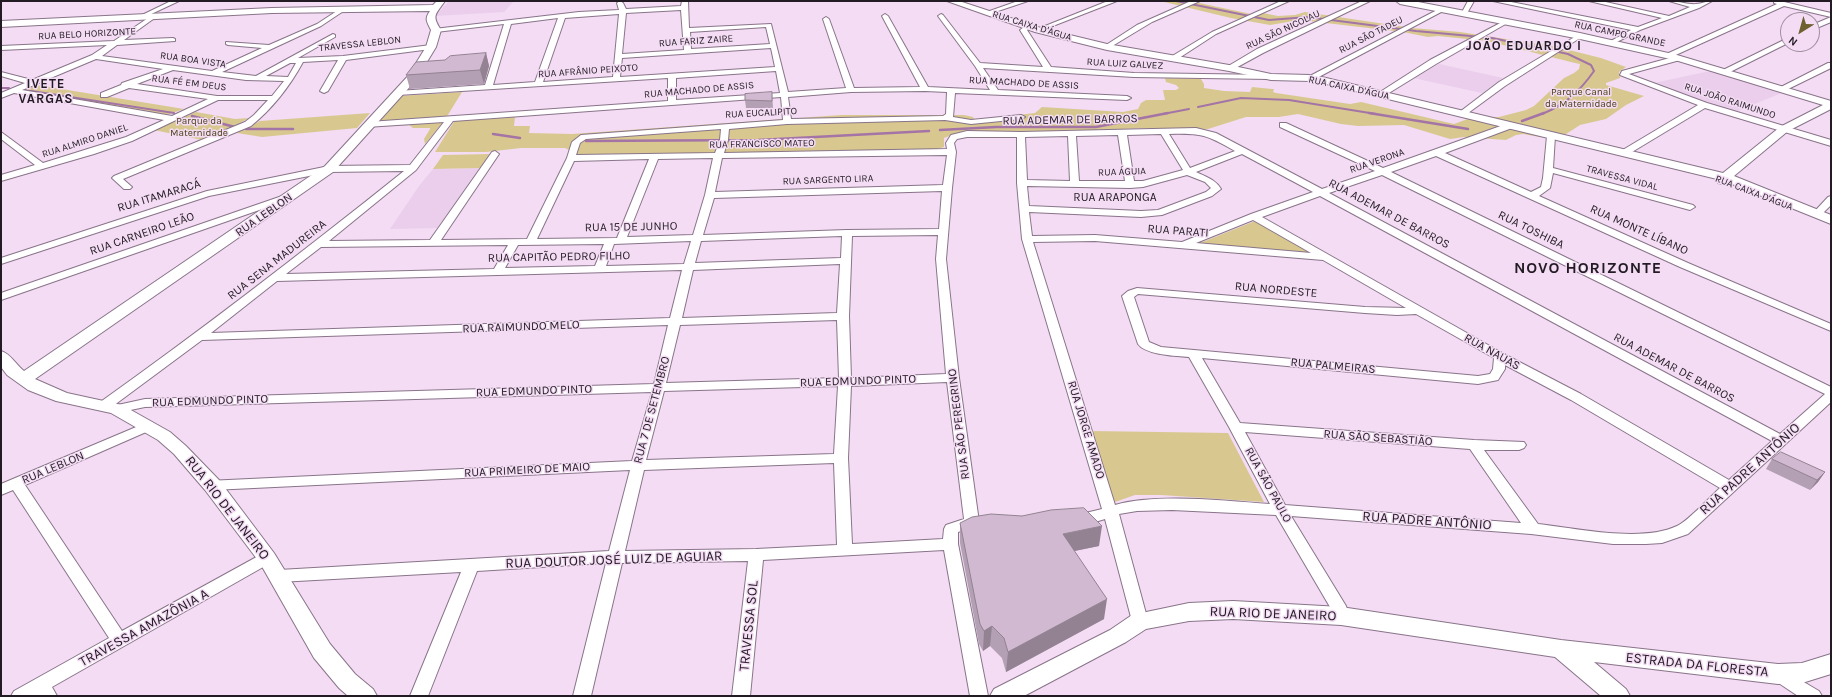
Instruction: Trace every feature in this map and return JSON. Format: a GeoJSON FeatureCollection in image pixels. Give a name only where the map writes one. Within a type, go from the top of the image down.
{"type":"FeatureCollection","features":[{"type":"Feature","properties":{"kind":"street"},"geometry":{"type":"LineString","coordinates":[[143,16],[176,1]]}},
{"type":"Feature","properties":{"kind":"street","name":"RUA CAIXA D'ÁGUA"},"geometry":{"type":"LineString","coordinates":[[951,1],[1027,27],[1107,47],[1229,68],[1271,77],[1310,78],[1624,154],[1726,176],[1831,220]]}},
{"type":"Feature","properties":{"kind":"street"},"geometry":{"type":"LineString","coordinates":[[987,13],[1025,1]]}},
{"type":"Feature","properties":{"kind":"street"},"geometry":{"type":"LineString","coordinates":[[1038,30],[1114,1]]}},
{"type":"Feature","properties":{"kind":"street"},"geometry":{"type":"LineString","coordinates":[[1173,58],[1207,37],[1286,1]]}},
{"type":"Feature","properties":{"kind":"street","name":"RUA SÃO NICOLAU"},"geometry":{"type":"LineString","coordinates":[[1229,68],[1260,51],[1367,1]]}},
{"type":"Feature","properties":{"kind":"street","name":"RUA CAMPO GRANDE"},"geometry":{"type":"LineString","coordinates":[[1400,1],[1580,36],[1677,58],[1725,71],[1831,105]]}},
{"type":"Feature","properties":{"kind":"street"},"geometry":{"type":"LineString","coordinates":[[1464,14],[1471,1]]}},
{"type":"Feature","properties":{"kind":"street"},"geometry":{"type":"LineString","coordinates":[[1496,1],[1638,29]]}},
{"type":"Feature","properties":{"kind":"street"},"geometry":{"type":"LineString","coordinates":[[1592,1],[1670,18]]}},
{"type":"Feature","properties":{"kind":"street"},"geometry":{"type":"LineString","coordinates":[[1672,1],[1697,6]]}},
{"type":"Feature","properties":{"kind":"street"},"geometry":{"type":"LineString","coordinates":[[1611,43],[1638,29],[1670,18],[1709,1]]}},
{"type":"Feature","properties":{"kind":"street"},"geometry":{"type":"LineString","coordinates":[[1770,1],[1831,14]]}},
{"type":"Feature","properties":{"kind":"street"},"geometry":{"type":"LineString","coordinates":[[616,80],[620,56],[623,11],[620,3]]}},
{"type":"Feature","properties":{"kind":"street"},"geometry":{"type":"LineString","coordinates":[[1107,47],[1122,36],[1148,22],[1192,3]]}},
{"type":"Feature","properties":{"kind":"street"},"geometry":{"type":"LineString","coordinates":[[1,24],[143,16],[438,4]]}},
{"type":"Feature","properties":{"kind":"street","name":"RUA LEBLON"},"geometry":{"type":"LineString","coordinates":[[24,379],[329,169],[412,78],[431,47],[436,30],[430,20],[430,16],[438,4]]}},
{"type":"Feature","properties":{"kind":"street"},"geometry":{"type":"LineString","coordinates":[[436,30],[684,4],[688,51]]}},
{"type":"Feature","properties":{"kind":"street"},"geometry":{"type":"LineString","coordinates":[[1666,56],[1783,4]]}},
{"type":"Feature","properties":{"kind":"street"},"geometry":{"type":"LineString","coordinates":[[214,73],[319,25],[343,9]]}},
{"type":"Feature","properties":{"kind":"street","name":"RUA SÃO TADEU"},"geometry":{"type":"LineString","coordinates":[[1310,78],[1441,10]]}},
{"type":"Feature","properties":{"kind":"street"},"geometry":{"type":"LineString","coordinates":[[1,96],[94,57],[154,16]]}},
{"type":"Feature","properties":{"kind":"street"},"geometry":{"type":"LineString","coordinates":[[538,85],[562,16]]}},
{"type":"Feature","properties":{"kind":"street"},"geometry":{"type":"LineString","coordinates":[[885,16],[925,89]]}},
{"type":"Feature","properties":{"kind":"street"},"geometry":{"type":"LineString","coordinates":[[941,16],[978,65],[995,92]]}},
{"type":"Feature","properties":{"kind":"street"},"geometry":{"type":"LineString","coordinates":[[826,19],[851,90]]}},
{"type":"Feature","properties":{"kind":"street"},"geometry":{"type":"LineString","coordinates":[[1820,24],[1831,19]]}},
{"type":"Feature","properties":{"kind":"street"},"geometry":{"type":"LineString","coordinates":[[488,88],[501,50],[508,22]]}},
{"type":"Feature","properties":{"kind":"street"},"geometry":{"type":"LineString","coordinates":[[1381,94],[1433,62],[1506,22]]}},
{"type":"Feature","properties":{"kind":"street"},"geometry":{"type":"LineString","coordinates":[[687,30],[770,25],[784,93],[787,122]]}},
{"type":"Feature","properties":{"kind":"street"},"geometry":{"type":"LineString","coordinates":[[1027,27],[1024,30],[1048,69]]}},
{"type":"Feature","properties":{"kind":"street"},"geometry":{"type":"LineString","coordinates":[[256,79],[333,36]]}},
{"type":"Feature","properties":{"kind":"street"},"geometry":{"type":"LineString","coordinates":[[1461,114],[1556,50],[1580,36]]}},
{"type":"Feature","properties":{"kind":"street","name":"RUA BELO HORIZONTE"},"geometry":{"type":"LineString","coordinates":[[1,48],[173,40]]}},
{"type":"Feature","properties":{"kind":"street"},"geometry":{"type":"LineString","coordinates":[[228,43],[271,47]]}},
{"type":"Feature","properties":{"kind":"street"},"geometry":{"type":"LineString","coordinates":[[1725,71],[1780,44]]}},
{"type":"Feature","properties":{"kind":"street","name":"RUA FARIZ ZAIRE"},"geometry":{"type":"LineString","coordinates":[[620,56],[774,46]]}},
{"type":"Feature","properties":{"kind":"street","name":"TRAVESSA LEBLON"},"geometry":{"type":"LineString","coordinates":[[290,61],[343,58],[431,47]]}},
{"type":"Feature","properties":{"kind":"street","name":"RUA BOA VISTA"},"geometry":{"type":"LineString","coordinates":[[94,57],[256,79],[290,79]]}},
{"type":"Feature","properties":{"kind":"street"},"geometry":{"type":"LineString","coordinates":[[324,91],[343,58]]}},
{"type":"Feature","properties":{"kind":"street","name":"RUA JOÃO RAIMUNDO"},"geometry":{"type":"LineString","coordinates":[[1677,58],[1625,73],[1624,76],[1704,105],[1831,143]]}},
{"type":"Feature","properties":{"kind":"street"},"geometry":{"type":"LineString","coordinates":[[127,186],[117,178],[248,124],[257,117],[290,79],[301,60]]}},
{"type":"Feature","properties":{"kind":"street","name":"RUA LUIZ GALVEZ"},"geometry":{"type":"LineString","coordinates":[[978,65],[1148,76],[1271,77]]}},
{"type":"Feature","properties":{"kind":"street"},"geometry":{"type":"LineString","coordinates":[[104,95],[173,67]]}},
{"type":"Feature","properties":{"kind":"street"},"geometry":{"type":"LineString","coordinates":[[1781,89],[1829,68]]}},
{"type":"Feature","properties":{"kind":"street","name":"RUA AFRÂNIO PEIXOTO"},"geometry":{"type":"LineString","coordinates":[[398,94],[779,69]]}},
{"type":"Feature","properties":{"kind":"street"},"geometry":{"type":"LineString","coordinates":[[1,74],[29,84]]}},
{"type":"Feature","properties":{"kind":"street"},"geometry":{"type":"LineString","coordinates":[[672,76],[672,103]]}},
{"type":"Feature","properties":{"kind":"street","name":"RUA FÉ EM DEUS"},"geometry":{"type":"LineString","coordinates":[[126,85],[217,98],[274,98]]}},
{"type":"Feature","properties":{"kind":"street","name":"RUA MACHADO DE ASSIS"},"geometry":{"type":"LineString","coordinates":[[369,125],[672,103],[784,93],[851,90],[925,89],[1126,98]]}},
{"type":"Feature","properties":{"kind":"street"},"geometry":{"type":"LineString","coordinates":[[14,90],[179,116]]}},
{"type":"Feature","properties":{"kind":"street"},"geometry":{"type":"LineString","coordinates":[[945,118],[950,115],[950,90]]}},
{"type":"Feature","properties":{"kind":"street","name":"RUA ALMIRO DANIEL"},"geometry":{"type":"LineString","coordinates":[[1,178],[91,152],[128,139],[217,98]]}},
{"type":"Feature","properties":{"kind":"street"},"geometry":{"type":"LineString","coordinates":[[1624,154],[1704,105]]}},
{"type":"Feature","properties":{"kind":"street"},"geometry":{"type":"LineString","coordinates":[[1726,176],[1784,129],[1831,105]]}},
{"type":"Feature","properties":{"kind":"street","name":"RUA EUCALIPITO"},"geometry":{"type":"LineString","coordinates":[[571,158],[579,139],[593,136],[787,122],[945,118],[971,122],[1021,117]]}},
{"type":"Feature","properties":{"kind":"street","name":"RUA SENA MADUREIRA"},"geometry":{"type":"LineString","coordinates":[[110,408],[414,168],[451,118]]}},
{"type":"Feature","properties":{"kind":"street","name":"RUA TOSHIBA"},"geometry":{"type":"LineString","coordinates":[[1283,125],[1382,171],[1831,393]]}},
{"type":"Feature","properties":{"kind":"street","name":"RUA 7 DE SETEMBRO"},"geometry":{"type":"LineString","coordinates":[[582,696],[615,557],[659,388],[688,268],[710,195],[725,126]]}},
{"type":"Feature","properties":{"kind":"street","name":"RUA VERONA"},"geometry":{"type":"LineString","coordinates":[[1186,244],[1254,216],[1437,153],[1509,126]]}},
{"type":"Feature","properties":{"kind":"street"},"geometry":{"type":"LineString","coordinates":[[1164,132],[1188,172]]}},
{"type":"Feature","properties":{"kind":"street","name":"RUA ADEMAR DE BARROS"},"geometry":{"type":"LineString","coordinates":[[954,137],[966,134],[1020,135],[1206,132],[1322,192],[1781,440]]}},
{"type":"Feature","properties":{"kind":"street"},"geometry":{"type":"LineString","coordinates":[[1122,133],[1130,185]]}},
{"type":"Feature","properties":{"kind":"street"},"geometry":{"type":"LineString","coordinates":[[1072,134],[1075,184]]}},
{"type":"Feature","properties":{"kind":"street"},"geometry":{"type":"LineString","coordinates":[[1,135],[41,166]]}},
{"type":"Feature","properties":{"kind":"street","name":"RUA JORGE AMADO"},"geometry":{"type":"LineString","coordinates":[[1020,135],[1022,183],[1027,239],[1110,512],[1140,621]]}},
{"type":"Feature","properties":{"kind":"street"},"geometry":{"type":"LineString","coordinates":[[1532,196],[1545,188],[1548,178],[1551,136]]}},
{"type":"Feature","properties":{"kind":"street","name":"RUA SÃO PEREGRINO"},"geometry":{"type":"LineString","coordinates":[[954,137],[950,143],[952,152],[947,188],[941,259],[953,378],[978,522],[951,529],[950,544],[979,696]]}},
{"type":"Feature","properties":{"kind":"street","name":"RUA FRANCISCO MATEO"},"geometry":{"type":"LineString","coordinates":[[571,158],[654,157],[721,149],[952,152]]}},
{"type":"Feature","properties":{"kind":"street","name":"RUA ÁGUIA"},"geometry":{"type":"LineString","coordinates":[[1022,183],[1130,185],[1153,182],[1188,172],[1242,151]]}},
{"type":"Feature","properties":{"kind":"street","name":"RUA MONTE LÍBANO"},"geometry":{"type":"LineString","coordinates":[[1437,153],[1677,262],[1831,328]]}},
{"type":"Feature","properties":{"kind":"street"},"geometry":{"type":"LineString","coordinates":[[434,242],[495,154]]}},
{"type":"Feature","properties":{"kind":"street"},"geometry":{"type":"LineString","coordinates":[[598,269],[616,241],[654,157]]}},
{"type":"Feature","properties":{"kind":"street"},"geometry":{"type":"LineString","coordinates":[[531,241],[571,158]]}},
{"type":"Feature","properties":{"kind":"street","name":"RUA ITAMARACÁ"},"geometry":{"type":"LineString","coordinates":[[1,261],[207,194],[329,169],[414,168]]}},
{"type":"Feature","properties":{"kind":"street","name":"TRAVESSA VIDAL"},"geometry":{"type":"LineString","coordinates":[[1548,169],[1690,207]]}},
{"type":"Feature","properties":{"kind":"street","name":"RUA ARAPONGA"},"geometry":{"type":"LineString","coordinates":[[1024,209],[1141,214],[1160,213],[1209,194],[1216,189],[1214,184],[1208,180],[1188,172]]}},
{"type":"Feature","properties":{"kind":"street","name":"RUA CAIXA D'ÁGUA"},"geometry":{"type":"LineString","coordinates":[[1726,176],[1831,225]]}},
{"type":"Feature","properties":{"kind":"street","name":"RUA SARGENTO LIRA"},"geometry":{"type":"LineString","coordinates":[[710,195],[947,188]]}},
{"type":"Feature","properties":{"kind":"street","name":"RUA CARNEIRO LEÃO"},"geometry":{"type":"LineString","coordinates":[[1,297],[291,196]]}},
{"type":"Feature","properties":{"kind":"street"},"geometry":{"type":"LineString","coordinates":[[1817,214],[1831,199]]}},
{"type":"Feature","properties":{"kind":"street","name":"RUA NAUAS"},"geometry":{"type":"LineString","coordinates":[[1254,216],[1500,357],[1576,398],[1729,487]]}},
{"type":"Feature","properties":{"kind":"street","name":"RUA 15 DE JUNHO"},"geometry":{"type":"LineString","coordinates":[[319,244],[616,241],[847,233],[944,232]]}},
{"type":"Feature","properties":{"kind":"street"},"geometry":{"type":"LineString","coordinates":[[845,549],[841,458],[845,382],[843,316],[847,233]]}},
{"type":"Feature","properties":{"kind":"street","name":"RUA PARATI"},"geometry":{"type":"LineString","coordinates":[[1027,239],[1095,238],[1186,244],[1327,257]]}},
{"type":"Feature","properties":{"kind":"street"},"geometry":{"type":"LineString","coordinates":[[498,271],[515,241]]}},
{"type":"Feature","properties":{"kind":"street","name":"RUA CAPITÃO PEDRO FILHO"},"geometry":{"type":"LineString","coordinates":[[274,278],[498,271],[688,268],[845,261]]}},
{"type":"Feature","properties":{"kind":"street","name":"RUA NORDESTE"},"geometry":{"type":"LineString","coordinates":[[1150,347],[1144,344],[1128,296],[1137,291],[1373,311],[1397,312],[1419,310]]}},
{"type":"Feature","properties":{"kind":"street","name":"RUA RAIMUNDO MELO"},"geometry":{"type":"LineString","coordinates":[[199,337],[843,316]]}},
{"type":"Feature","properties":{"kind":"street","name":"RUA PALMEIRAS"},"geometry":{"type":"LineString","coordinates":[[1150,347],[1192,354],[1478,380],[1494,378],[1499,369],[1500,357]]}},
{"type":"Feature","properties":{"kind":"street","name":"RUA SÃO PAULO"},"geometry":{"type":"LineString","coordinates":[[1192,354],[1236,427],[1280,510],[1338,606],[1341,616]]}},
{"type":"Feature","properties":{"kind":"street","name":"RUA RIO DE JANEIRO"},"geometry":{"type":"LineString","coordinates":[[1,356],[13,371],[42,390],[62,398],[110,408],[148,426],[164,436],[180,450],[212,485],[267,558],[322,651],[347,682],[365,696]]}},
{"type":"Feature","properties":{"kind":"street","name":"RUA EDMUNDO PINTO"},"geometry":{"type":"LineString","coordinates":[[110,408],[145,403],[953,378]]}},
{"type":"Feature","properties":{"kind":"street","name":"RUA PADRE ANTÔNIO"},"geometry":{"type":"LineString","coordinates":[[1066,521],[1088,520],[1110,512],[1135,506],[1280,510],[1533,529],[1606,537],[1663,537],[1683,530],[1831,393]]}},
{"type":"Feature","properties":{"kind":"street","name":"RUA LEBLON"},"geometry":{"type":"LineString","coordinates":[[1,490],[148,426]]}},
{"type":"Feature","properties":{"kind":"street","name":"RUA SÃO SEBASTIÃO"},"geometry":{"type":"LineString","coordinates":[[1236,427],[1474,445],[1519,445]]}},
{"type":"Feature","properties":{"kind":"street"},"geometry":{"type":"LineString","coordinates":[[1474,445],[1533,529]]}},
{"type":"Feature","properties":{"kind":"street","name":"RUA PRIMEIRO DE MAIO"},"geometry":{"type":"LineString","coordinates":[[212,485],[638,465],[841,458]]}},
{"type":"Feature","properties":{"kind":"street"},"geometry":{"type":"LineString","coordinates":[[16,484],[120,641]]}},
{"type":"Feature","properties":{"kind":"street","name":"RUA DOUTOR JOSÉ LUIZ DE AGUIAR"},"geometry":{"type":"LineString","coordinates":[[279,576],[615,557],[756,555],[950,544]]}},
{"type":"Feature","properties":{"kind":"street","name":"TRAVESSA SOL"},"geometry":{"type":"LineString","coordinates":[[741,696],[756,555]]}},
{"type":"Feature","properties":{"kind":"street","name":"TRAVESSA AMAZÔNIA A"},"geometry":{"type":"LineString","coordinates":[[20,696],[45,690],[120,641],[267,558]]}},
{"type":"Feature","properties":{"kind":"street"},"geometry":{"type":"LineString","coordinates":[[419,696],[471,566]]}},
{"type":"Feature","properties":{"kind":"street","name":"RUA RIO DE JANEIRO"},"geometry":{"type":"LineString","coordinates":[[1002,696],[1118,636],[1140,621],[1189,612],[1233,610],[1341,616],[1561,649]]}},
{"type":"Feature","properties":{"kind":"street"},"geometry":{"type":"LineString","coordinates":[[1561,649],[1618,696]]}},
{"type":"Feature","properties":{"kind":"street","name":"ESTRADA DA FLORESTA"},"geometry":{"type":"LineString","coordinates":[[1561,649],[1778,674],[1802,673],[1831,664]]}},
{"type":"Feature","properties":{"kind":"street"},"geometry":{"type":"LineString","coordinates":[[1778,674],[1812,696]]}},
{"type":"Feature","properties":{"kind":"shaded area"},"geometry":{"type":"Polygon","coordinates":[[[449,1],[514,1],[504,12],[435,16],[449,1]]]}},
{"type":"Feature","properties":{"kind":"shaded area"},"geometry":{"type":"Polygon","coordinates":[[[1439,64],[1503,78],[1482,93],[1413,78],[1439,64]]]}},
{"type":"Feature","properties":{"kind":"shaded area"},"geometry":{"type":"Polygon","coordinates":[[[1715,70],[1784,92],[1735,112],[1649,84],[1715,70]]]}},
{"type":"Feature","properties":{"kind":"shaded area"},"geometry":{"type":"Polygon","coordinates":[[[481,168],[437,228],[390,229],[419,186],[433,169],[481,168]]]}},
{"type":"Feature","properties":{"kind":"green space","name":"Parque Canal da Maternidade"},"geometry":{"type":"Polygon","coordinates":[[[1160,1],[1190,1],[1251,14],[1263,13],[1278,16],[1295,15],[1305,12],[1412,28],[1460,32],[1545,44],[1601,58],[1626,67],[1619,72],[1620,78],[1606,83],[1606,85],[1644,96],[1626,105],[1606,119],[1580,125],[1563,136],[1540,137],[1523,134],[1516,135],[1506,140],[1464,137],[1450,139],[1404,125],[1358,126],[1341,124],[1298,114],[1279,117],[1246,117],[1208,129],[1149,128],[952,135],[944,138],[944,147],[935,150],[581,156],[565,148],[521,148],[486,152],[435,152],[455,120],[515,117],[514,126],[530,126],[529,133],[572,134],[841,115],[964,115],[973,117],[975,120],[1035,113],[1042,107],[1123,112],[1138,109],[1141,103],[1146,100],[1165,100],[1163,90],[1176,90],[1179,88],[1176,85],[1166,82],[1165,78],[1201,79],[1204,84],[1204,88],[1224,91],[1250,92],[1252,87],[1274,89],[1273,92],[1276,93],[1350,104],[1361,102],[1454,124],[1473,117],[1499,117],[1526,110],[1534,106],[1564,78],[1579,69],[1580,64],[1487,41],[1438,36],[1428,37],[1403,32],[1300,20],[1270,25],[1231,18],[1160,1]]]}},
{"type":"Feature","properties":{"kind":"green space","name":"Parque da Maternidade"},"geometry":{"type":"Polygon","coordinates":[[[33,85],[184,109],[167,115],[21,91],[33,85]]]}},
{"type":"Feature","properties":{"kind":"green space"},"geometry":{"type":"Polygon","coordinates":[[[462,92],[446,118],[379,122],[399,96],[462,92]]]}},
{"type":"Feature","properties":{"kind":"green space","name":"Parque da Maternidade"},"geometry":{"type":"Polygon","coordinates":[[[196,112],[235,119],[249,118],[228,130],[202,140],[154,130],[196,112]]]}},
{"type":"Feature","properties":{"kind":"green space","name":"Parque da Maternidade"},"geometry":{"type":"Polygon","coordinates":[[[370,113],[357,128],[262,137],[237,133],[260,121],[370,113]]]}},
{"type":"Feature","properties":{"kind":"green space"},"geometry":{"type":"Polygon","coordinates":[[[443,122],[425,144],[424,139],[430,128],[413,128],[409,125],[380,127],[443,122]]]}},
{"type":"Feature","properties":{"kind":"green space"},"geometry":{"type":"Polygon","coordinates":[[[491,154],[481,168],[433,169],[443,155],[491,154]]]}},
{"type":"Feature","properties":{"kind":"green space"},"geometry":{"type":"Polygon","coordinates":[[[1255,221],[1312,254],[1200,243],[1255,221]]]}},
{"type":"Feature","properties":{"kind":"green space"},"geometry":{"type":"Polygon","coordinates":[[[1091,431],[1228,433],[1264,502],[1161,495],[1135,495],[1112,503],[1091,431]]]}},
{"type":"Feature","properties":{"kind":"building"},"geometry":{"type":"Polygon","coordinates":[[[486,53],[480,70],[406,75],[416,62],[445,60],[450,56],[486,53]]]}},
{"type":"Feature","properties":{"kind":"building"},"geometry":{"type":"Polygon","coordinates":[[[772,92],[772,101],[745,100],[745,94],[772,92]]]}},
{"type":"Feature","properties":{"kind":"building"},"geometry":{"type":"Polygon","coordinates":[[[1781,452],[1825,472],[1817,480],[1772,459],[1781,452]]]}},
{"type":"Feature","properties":{"kind":"building"},"geometry":{"type":"Polygon","coordinates":[[[1084,508],[1102,526],[1063,534],[1107,599],[1008,652],[1004,638],[992,626],[984,631],[980,624],[960,523],[972,517],[991,514],[1022,516],[1051,510],[1084,508]]]}},
{"type":"Feature","properties":{"kind":"waterway"},"geometry":{"type":"LineString","coordinates":[[1176,1],[1269,20],[1308,17],[1416,31],[1492,38],[1568,54],[1591,65],[1594,71],[1583,85],[1565,102],[1544,113]]}},
{"type":"Feature","properties":{"kind":"waterway"},"geometry":{"type":"LineString","coordinates":[[1,88],[9,88]]}},
{"type":"Feature","properties":{"kind":"waterway"},"geometry":{"type":"LineString","coordinates":[[25,90],[174,113]]}},
{"type":"Feature","properties":{"kind":"waterway"},"geometry":{"type":"LineString","coordinates":[[1198,107],[1241,98],[1289,100],[1376,114]]}},
{"type":"Feature","properties":{"kind":"waterway"},"geometry":{"type":"LineString","coordinates":[[1163,114],[1189,109]]}},
{"type":"Feature","properties":{"kind":"waterway"},"geometry":{"type":"LineString","coordinates":[[940,130],[996,127],[1096,127],[1168,113]]}},
{"type":"Feature","properties":{"kind":"waterway"},"geometry":{"type":"LineString","coordinates":[[1369,113],[1468,129]]}},
{"type":"Feature","properties":{"kind":"waterway"},"geometry":{"type":"LineString","coordinates":[[1522,121],[1544,113]]}},
{"type":"Feature","properties":{"kind":"waterway"},"geometry":{"type":"LineString","coordinates":[[192,116],[235,127]]}},
{"type":"Feature","properties":{"kind":"waterway"},"geometry":{"type":"LineString","coordinates":[[246,129],[293,129]]}},
{"type":"Feature","properties":{"kind":"waterway"},"geometry":{"type":"LineString","coordinates":[[586,141],[758,140],[929,131]]}},
{"type":"Feature","properties":{"kind":"waterway"},"geometry":{"type":"LineString","coordinates":[[493,134],[520,138]]}},
{"type":"Feature","properties":{"kind":"district","name":"JOÃO EDUARDO I"},"geometry":{"type":"Point","coordinates":[1524,46]}},
{"type":"Feature","properties":{"kind":"district","name":"IVETE VARGAS"},"geometry":{"type":"Point","coordinates":[46,92]}},
{"type":"Feature","properties":{"kind":"district","name":"NOVO HORIZONTE"},"geometry":{"type":"Point","coordinates":[1588,268]}}]}
